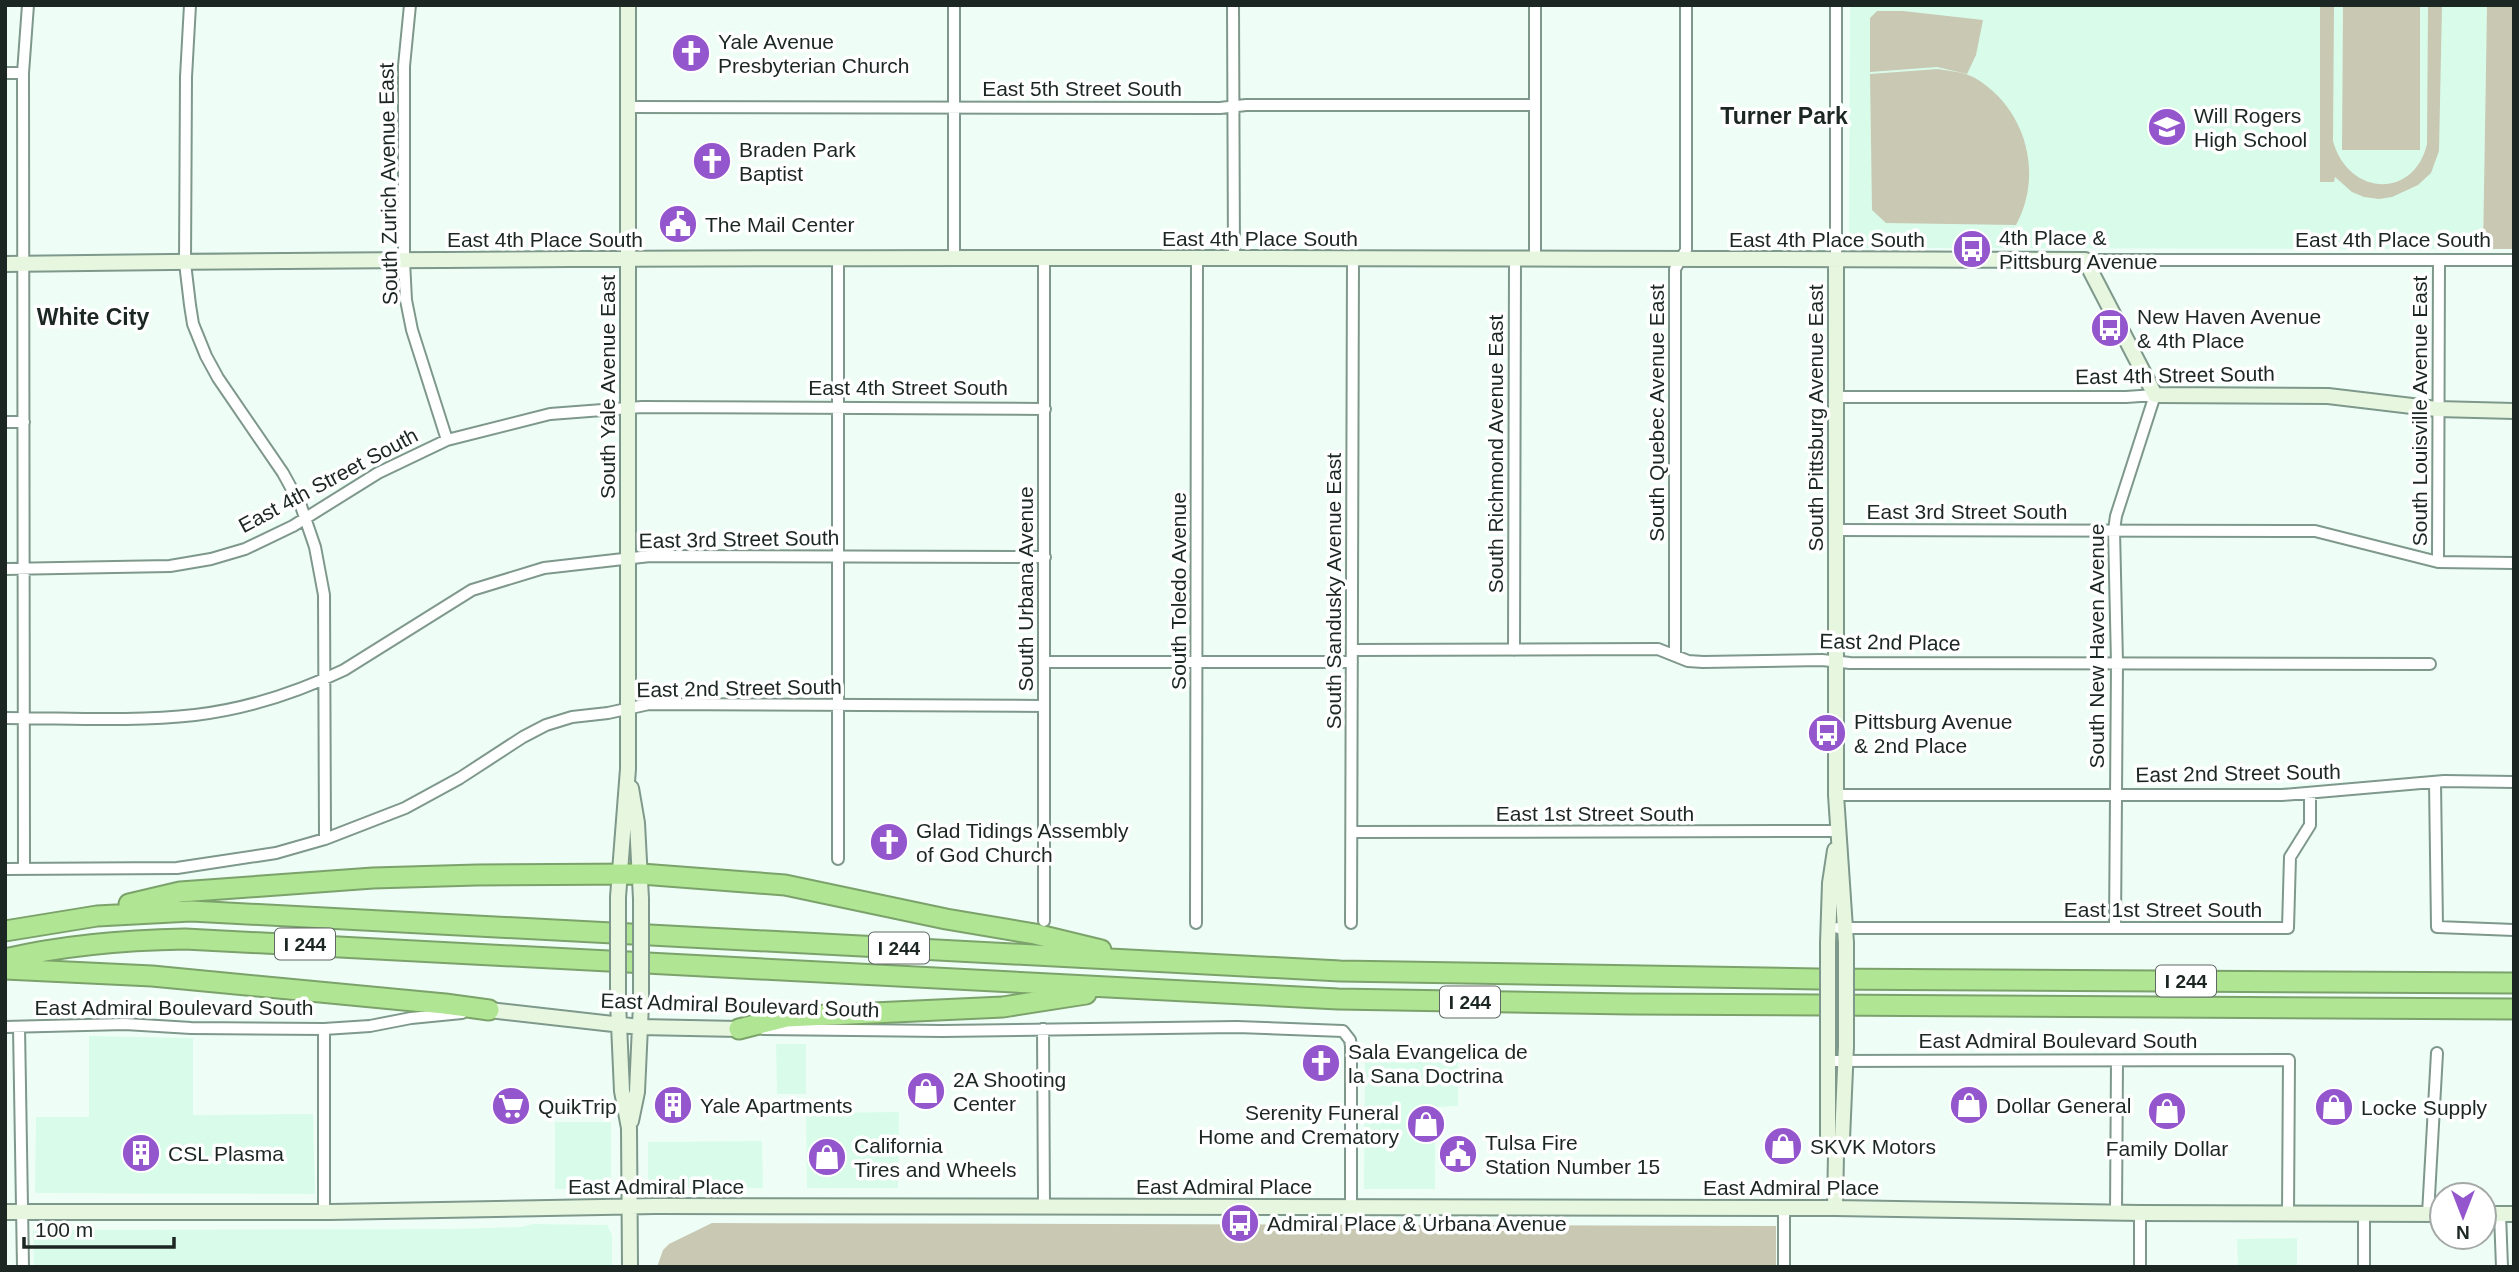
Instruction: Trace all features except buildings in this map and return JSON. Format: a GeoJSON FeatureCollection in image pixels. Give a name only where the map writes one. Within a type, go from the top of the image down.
{"type":"FeatureCollection","features":[{"type":"Feature","properties":{"kind":"highway"},"geometry":{"type":"LineString","coordinates":[[49,923],[180,892],[425,876],[641,874],[785,885],[946,919],[1035,934],[1146,961]]}},
{"type":"Feature","properties":{"kind":"highway","name":"I 244"},"geometry":{"type":"LineString","coordinates":[[5,931],[142,912],[217,912],[1340,971],[1828,979],[2514,983]]}},
{"type":"Feature","properties":{"kind":"highway","name":"I 244"},"geometry":{"type":"LineString","coordinates":[[5,958],[127,940],[211,940],[1338,999],[1513,1003],[2514,1009]]}},
{"type":"Feature","properties":{"kind":"highway"},"geometry":{"type":"LineString","coordinates":[[5,969],[152,976],[445,1003],[489,1010]]}},
{"type":"Feature","properties":{"kind":"highway"},"geometry":{"type":"LineString","coordinates":[[739,1029],[786,1017],[1003,1007],[1126,988]]}},
{"type":"Feature","properties":{"kind":"main road","name":"South Yale Avenue East"},"geometry":{"type":"LineString","coordinates":[[628,5],[628,769],[618,874],[618,1024],[622,1091],[629,1128],[630,1267]]}},
{"type":"Feature","properties":{"kind":"main road","name":"East 4th Place South"},"geometry":{"type":"LineString","coordinates":[[5,264],[1044,257],[2085,260]]}},
{"type":"Feature","properties":{"kind":"main road","name":"South Pittsburg Avenue East"},"geometry":{"type":"LineString","coordinates":[[1835,1208],[1836,1154],[1842,1139],[1846,1054],[1846,928],[1836,795],[1836,260]]}},
{"type":"Feature","properties":{"kind":"main road"},"geometry":{"type":"LineString","coordinates":[[2085,260],[2155,395]]}},
{"type":"Feature","properties":{"kind":"main road","name":"East 4th Street South"},"geometry":{"type":"LineString","coordinates":[[2155,395],[2328,396],[2438,409],[2514,411]]}},
{"type":"Feature","properties":{"kind":"main road","name":"South Yale Avenue East"},"geometry":{"type":"LineString","coordinates":[[628,769],[637,823],[641,874],[641,1004],[637,1091],[629,1128]]}},
{"type":"Feature","properties":{"kind":"main road","name":"South Pittsburg Avenue East"},"geometry":{"type":"LineString","coordinates":[[1836,1154],[1828,1138],[1828,928],[1830,883],[1837,831]]}},
{"type":"Feature","properties":{"kind":"main road","name":"East Admiral Boulevard South"},"geometry":{"type":"LineString","coordinates":[[489,1010],[640,1027],[739,1029]]}},
{"type":"Feature","properties":{"kind":"main road","name":"East Admiral Place"},"geometry":{"type":"LineString","coordinates":[[5,1212],[324,1212],[630,1207],[1351,1207],[1835,1208],[2116,1213],[2428,1214]]}},
{"type":"Feature","properties":{"kind":"street"},"geometry":{"type":"LineString","coordinates":[[24,869],[23,73],[28,5]]}},
{"type":"Feature","properties":{"kind":"street"},"geometry":{"type":"LineString","coordinates":[[190,5],[186,77],[185,263],[193,324],[218,378],[283,473],[305,518],[315,547],[324,595],[325,839]]}},
{"type":"Feature","properties":{"kind":"street","name":"South Zurich Avenue East"},"geometry":{"type":"LineString","coordinates":[[410,5],[404,66],[406,300],[412,330],[447,440]]}},
{"type":"Feature","properties":{"kind":"street"},"geometry":{"type":"LineString","coordinates":[[954,5],[954,258]]}},
{"type":"Feature","properties":{"kind":"street"},"geometry":{"type":"LineString","coordinates":[[1233,5],[1234,258]]}},
{"type":"Feature","properties":{"kind":"street"},"geometry":{"type":"LineString","coordinates":[[1535,5],[1535,259]]}},
{"type":"Feature","properties":{"kind":"street","name":"South Quebec Avenue East"},"geometry":{"type":"LineString","coordinates":[[1675,655],[1675,269],[1686,250],[1686,5]]}},
{"type":"Feature","properties":{"kind":"street","name":"South Pittsburg Avenue East"},"geometry":{"type":"LineString","coordinates":[[1836,5],[1836,260]]}},
{"type":"Feature","properties":{"kind":"street"},"geometry":{"type":"LineString","coordinates":[[5,73],[23,73]]}},
{"type":"Feature","properties":{"kind":"street","name":"East 5th Street South"},"geometry":{"type":"LineString","coordinates":[[629,107],[1534,105]]}},
{"type":"Feature","properties":{"kind":"street","name":"South Urbana Avenue"},"geometry":{"type":"LineString","coordinates":[[1044,257],[1044,922]]}},
{"type":"Feature","properties":{"kind":"street"},"geometry":{"type":"LineString","coordinates":[[838,258],[838,859]]}},
{"type":"Feature","properties":{"kind":"street","name":"South Toledo Avenue"},"geometry":{"type":"LineString","coordinates":[[1196,923],[1197,258]]}},
{"type":"Feature","properties":{"kind":"street","name":"South Sandusky Avenue East"},"geometry":{"type":"LineString","coordinates":[[1351,923],[1353,259]]}},
{"type":"Feature","properties":{"kind":"street","name":"South Richmond Avenue East"},"geometry":{"type":"LineString","coordinates":[[1514,650],[1515,259]]}},
{"type":"Feature","properties":{"kind":"street","name":"East 4th Place South"},"geometry":{"type":"LineString","coordinates":[[2085,260],[2514,260]]}},
{"type":"Feature","properties":{"kind":"street","name":"South Louisville Avenue East"},"geometry":{"type":"LineString","coordinates":[[2438,562],[2439,260]]}},
{"type":"Feature","properties":{"kind":"street","name":"East 4th Street South"},"geometry":{"type":"LineString","coordinates":[[1836,397],[2155,395]]}},
{"type":"Feature","properties":{"kind":"street","name":"South New Haven Avenue"},"geometry":{"type":"LineString","coordinates":[[2115,928],[2117,663],[2114,530],[2116,516],[2155,395]]}},
{"type":"Feature","properties":{"kind":"street","name":"East 4th Street South"},"geometry":{"type":"LineString","coordinates":[[5,569],[170,566],[211,559],[245,549],[305,518],[378,473],[447,440],[550,414],[642,407],[1045,409]]}},
{"type":"Feature","properties":{"kind":"street"},"geometry":{"type":"LineString","coordinates":[[5,422],[24,422]]}},
{"type":"Feature","properties":{"kind":"street","name":"East 3rd Street South"},"geometry":{"type":"LineString","coordinates":[[1836,530],[2315,531],[2438,562],[2514,563]]}},
{"type":"Feature","properties":{"kind":"street","name":"East 3rd Street South"},"geometry":{"type":"LineString","coordinates":[[5,718],[162,718],[198,715],[264,701],[324,680],[365,659],[472,590],[544,568],[650,556],[1045,557]]}},
{"type":"Feature","properties":{"kind":"street","name":"East 2nd Place"},"geometry":{"type":"LineString","coordinates":[[1045,662],[1197,662],[1514,650],[1658,649],[1688,661],[1703,662],[2430,664]]}},
{"type":"Feature","properties":{"kind":"street","name":"East 2nd Street South"},"geometry":{"type":"LineString","coordinates":[[5,869],[177,868],[276,853],[325,839],[405,808],[546,725],[572,717],[649,704],[1044,706]]}},
{"type":"Feature","properties":{"kind":"street"},"geometry":{"type":"LineString","coordinates":[[2435,782],[2437,927],[2514,930]]}},
{"type":"Feature","properties":{"kind":"street","name":"East 2nd Street South"},"geometry":{"type":"LineString","coordinates":[[1836,795],[2310,794],[2435,782],[2514,782]]}},
{"type":"Feature","properties":{"kind":"street","name":"East 1st Street South"},"geometry":{"type":"LineString","coordinates":[[1828,928],[2288,928],[2290,857],[2310,825],[2310,794]]}},
{"type":"Feature","properties":{"kind":"street","name":"East 1st Street South"},"geometry":{"type":"LineString","coordinates":[[1352,832],[1837,831]]}},
{"type":"Feature","properties":{"kind":"street","name":"East Admiral Boulevard South"},"geometry":{"type":"LineString","coordinates":[[5,1027],[125,1024],[191,1028],[324,1028],[370,1026],[411,1017],[489,1010]]}},
{"type":"Feature","properties":{"kind":"street"},"geometry":{"type":"LineString","coordinates":[[19,1027],[23,1267]]}},
{"type":"Feature","properties":{"kind":"street","name":"East Admiral Boulevard South"},"geometry":{"type":"LineString","coordinates":[[739,1029],[824,1031],[1237,1027],[1343,1031],[1347,1034],[1351,1046],[1351,1207]]}},
{"type":"Feature","properties":{"kind":"street"},"geometry":{"type":"LineString","coordinates":[[324,1028],[324,1212]]}},
{"type":"Feature","properties":{"kind":"street"},"geometry":{"type":"LineString","coordinates":[[1043,1029],[1044,1207]]}},
{"type":"Feature","properties":{"kind":"street"},"geometry":{"type":"LineString","coordinates":[[2435,1181],[2437,1053]]}},
{"type":"Feature","properties":{"kind":"street","name":"East Admiral Boulevard South"},"geometry":{"type":"LineString","coordinates":[[1828,1061],[1846,1054],[2117,1060],[2288,1060],[2288,1214]]}},
{"type":"Feature","properties":{"kind":"street"},"geometry":{"type":"LineString","coordinates":[[2116,1213],[2117,1060]]}},
{"type":"Feature","properties":{"kind":"street"},"geometry":{"type":"LineString","coordinates":[[1784,1208],[1784,1267]]}},
{"type":"Feature","properties":{"kind":"street"},"geometry":{"type":"LineString","coordinates":[[2140,1213],[2140,1267]]}},
{"type":"Feature","properties":{"kind":"street"},"geometry":{"type":"LineString","coordinates":[[2364,1214],[2364,1267]]}},
{"type":"Feature","properties":{"kind":"street"},"geometry":{"type":"LineString","coordinates":[[2502,1267],[2507,1214]]}},
{"type":"Feature","properties":{"kind":"shaded area","name":"Will Rogers High School"},"geometry":{"type":"Polygon","coordinates":[[[1850,5],[2487,5],[2483,249],[1849,248],[1850,5]]]}},
{"type":"Feature","properties":{"kind":"shaded area"},"geometry":{"type":"Polygon","coordinates":[[[2320,5],[2334,5],[2333,141],[2341,159],[2352,173],[2366,181],[2381,184],[2396,182],[2409,175],[2420,162],[2427,144],[2428,5],[2442,5],[2439,151],[2431,173],[2418,185],[2392,197],[2364,197],[2352,192],[2335,177],[2334,182],[2320,182],[2320,5]]]}},
{"type":"Feature","properties":{"kind":"shaded area"},"geometry":{"type":"Polygon","coordinates":[[[2343,5],[2420,5],[2420,150],[2342,150],[2343,5]]]}},
{"type":"Feature","properties":{"kind":"shaded area"},"geometry":{"type":"Polygon","coordinates":[[[2487,5],[2514,5],[2514,249],[2483,249],[2487,5]]]}},
{"type":"Feature","properties":{"kind":"shaded area"},"geometry":{"type":"Polygon","coordinates":[[[1877,11],[1903,11],[1983,20],[1976,55],[1967,74],[1937,67],[1870,72],[1870,18],[1877,11]]]}},
{"type":"Feature","properties":{"kind":"shaded area"},"geometry":{"type":"Polygon","coordinates":[[[1938,69],[1975,78],[1993,91],[2007,106],[2018,124],[2029,164],[2029,185],[2016,225],[1886,223],[1872,210],[1870,74],[1938,69]]]}},
{"type":"Feature","properties":{"kind":"shaded area"},"geometry":{"type":"Polygon","coordinates":[[[89,1036],[193,1038],[193,1115],[313,1114],[315,1194],[35,1193],[36,1117],[89,1117],[89,1036]]]}},
{"type":"Feature","properties":{"kind":"shaded area"},"geometry":{"type":"Polygon","coordinates":[[[776,1044],[806,1044],[806,1094],[777,1094],[776,1044]]]}},
{"type":"Feature","properties":{"kind":"shaded area"},"geometry":{"type":"Polygon","coordinates":[[[1365,1062],[1458,1062],[1458,1106],[1435,1107],[1435,1189],[1364,1189],[1365,1062]]]}},
{"type":"Feature","properties":{"kind":"shaded area"},"geometry":{"type":"Polygon","coordinates":[[[899,1112],[898,1188],[807,1188],[806,1113],[899,1112]]]}},
{"type":"Feature","properties":{"kind":"shaded area"},"geometry":{"type":"Polygon","coordinates":[[[555,1122],[611,1122],[611,1183],[603,1189],[555,1189],[555,1122]]]}},
{"type":"Feature","properties":{"kind":"shaded area"},"geometry":{"type":"Polygon","coordinates":[[[762,1141],[763,1188],[652,1187],[648,1183],[648,1142],[762,1141]]]}},
{"type":"Feature","properties":{"kind":"shaded area"},"geometry":{"type":"Polygon","coordinates":[[[712,1223],[1776,1226],[1776,1267],[657,1267],[663,1250],[669,1244],[712,1223]]]}},
{"type":"Feature","properties":{"kind":"shaded area"},"geometry":{"type":"Polygon","coordinates":[[[532,1224],[607,1225],[612,1235],[612,1267],[34,1267],[33,1230],[452,1229],[522,1227],[532,1224]]]}},
{"type":"Feature","properties":{"kind":"shaded area"},"geometry":{"type":"Polygon","coordinates":[[[2297,1238],[2297,1267],[2238,1267],[2237,1239],[2297,1238]]]}},
{"type":"Feature","properties":{"kind":"place","name":"Yale Avenue Presbyterian Church"},"geometry":{"type":"Point","coordinates":[691,53]}},
{"type":"Feature","properties":{"kind":"place","name":"Will Rogers High School"},"geometry":{"type":"Point","coordinates":[2167,127]}},
{"type":"Feature","properties":{"kind":"place","name":"Braden Park Baptist"},"geometry":{"type":"Point","coordinates":[712,161]}},
{"type":"Feature","properties":{"kind":"place","name":"The Mail Center"},"geometry":{"type":"Point","coordinates":[678,224]}},
{"type":"Feature","properties":{"kind":"place","name":"4th Place & Pittsburg Avenue"},"geometry":{"type":"Point","coordinates":[1972,249]}},
{"type":"Feature","properties":{"kind":"place","name":"New Haven Avenue & 4th Place"},"geometry":{"type":"Point","coordinates":[2110,328]}},
{"type":"Feature","properties":{"kind":"place","name":"Pittsburg Avenue & 2nd Place"},"geometry":{"type":"Point","coordinates":[1827,733]}},
{"type":"Feature","properties":{"kind":"place","name":"Glad Tidings Assembly of God Church"},"geometry":{"type":"Point","coordinates":[889,842]}},
{"type":"Feature","properties":{"kind":"place","name":"Sala Evangelica de la Sana Doctrina"},"geometry":{"type":"Point","coordinates":[1321,1063]}},
{"type":"Feature","properties":{"kind":"place","name":"2A Shooting Center"},"geometry":{"type":"Point","coordinates":[926,1091]}},
{"type":"Feature","properties":{"kind":"place","name":"Yale Apartments"},"geometry":{"type":"Point","coordinates":[673,1105]}},
{"type":"Feature","properties":{"kind":"place","name":"Dollar General"},"geometry":{"type":"Point","coordinates":[1969,1105]}},
{"type":"Feature","properties":{"kind":"place","name":"QuikTrip"},"geometry":{"type":"Point","coordinates":[511,1106]}},
{"type":"Feature","properties":{"kind":"place","name":"Locke Supply"},"geometry":{"type":"Point","coordinates":[2334,1107]}},
{"type":"Feature","properties":{"kind":"place","name":"Family Dollar"},"geometry":{"type":"Point","coordinates":[2167,1111]}},
{"type":"Feature","properties":{"kind":"place","name":"Serenity Funeral Home and Crematory"},"geometry":{"type":"Point","coordinates":[1426,1124]}},
{"type":"Feature","properties":{"kind":"place","name":"SKVK Motors"},"geometry":{"type":"Point","coordinates":[1783,1146]}},
{"type":"Feature","properties":{"kind":"place","name":"CSL Plasma"},"geometry":{"type":"Point","coordinates":[141,1153]}},
{"type":"Feature","properties":{"kind":"place","name":"Tulsa Fire Station Number 15"},"geometry":{"type":"Point","coordinates":[1458,1154]}},
{"type":"Feature","properties":{"kind":"place","name":"California Tires and Wheels"},"geometry":{"type":"Point","coordinates":[827,1157]}},
{"type":"Feature","properties":{"kind":"place","name":"Admiral Place & Urbana Avenue"},"geometry":{"type":"Point","coordinates":[1240,1223]}},
{"type":"Feature","properties":{"kind":"district","name":"Turner Park"},"geometry":{"type":"Point","coordinates":[1784,116]}},
{"type":"Feature","properties":{"kind":"district","name":"White City"},"geometry":{"type":"Point","coordinates":[93,317]}}]}
